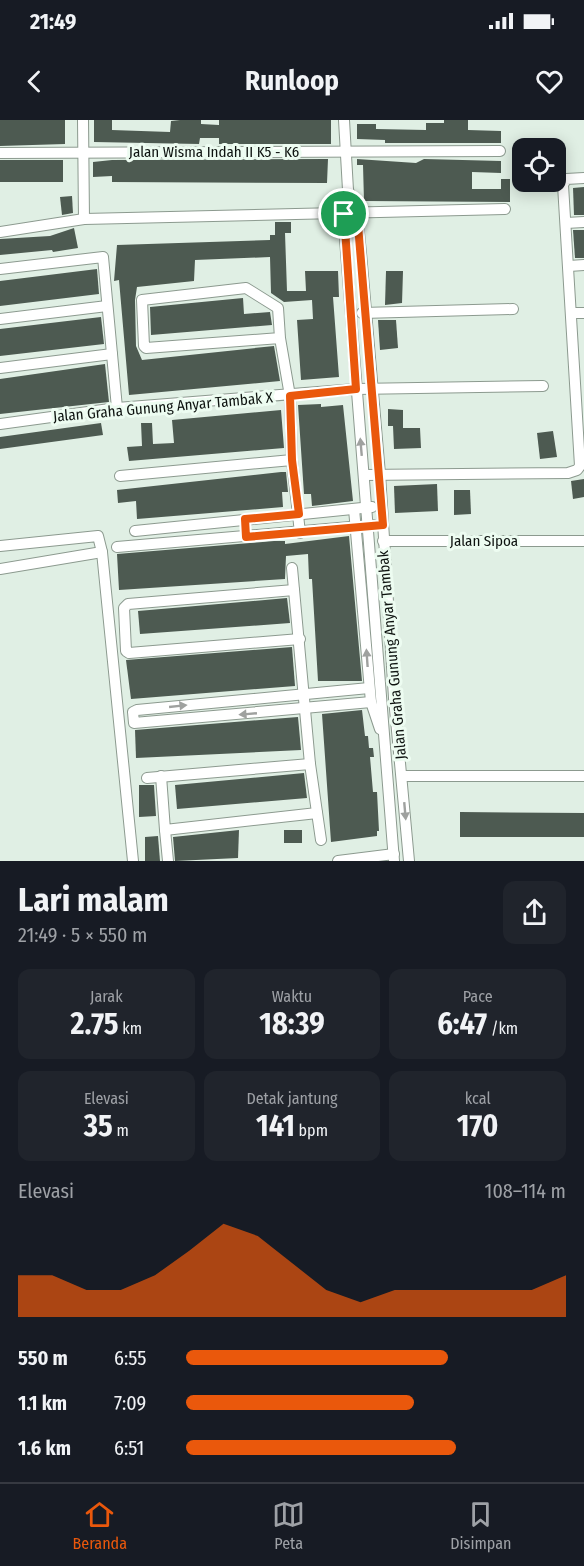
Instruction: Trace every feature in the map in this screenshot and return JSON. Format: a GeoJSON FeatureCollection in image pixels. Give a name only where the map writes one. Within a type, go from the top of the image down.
{"type":"FeatureCollection","features":[{"type":"Feature","properties":{"kind":"street"},"geometry":{"type":"LineString","coordinates":[[83,120],[84,219]]}},
{"type":"Feature","properties":{"kind":"street"},"geometry":{"type":"LineString","coordinates":[[344,120],[348,190]]}},
{"type":"Feature","properties":{"kind":"street","name":"Jalan Wisma Indah II K5 - K6"},"geometry":{"type":"LineString","coordinates":[[0,153],[500,151]]}},
{"type":"Feature","properties":{"kind":"street"},"geometry":{"type":"LineString","coordinates":[[364,475],[568,473],[582,466],[578,356],[571,313],[563,185],[566,179],[584,178]]}},
{"type":"Feature","properties":{"kind":"street","name":"Jalan Graha Gunung Anyar Tambak"},"geometry":{"type":"LineString","coordinates":[[348,190],[357,213],[367,313],[409,861]]}},
{"type":"Feature","properties":{"kind":"street","name":"Jalan Graha Gunung Anyar Tambak"},"geometry":{"type":"LineString","coordinates":[[348,190],[344,214],[356,389],[369,526],[394,857]]}},
{"type":"Feature","properties":{"kind":"street"},"geometry":{"type":"LineString","coordinates":[[0,232],[84,219],[505,209]]}},
{"type":"Feature","properties":{"kind":"street"},"geometry":{"type":"LineString","coordinates":[[566,223],[584,222]]}},
{"type":"Feature","properties":{"kind":"street"},"geometry":{"type":"LineString","coordinates":[[0,269],[100,256],[104,260],[117,408]]}},
{"type":"Feature","properties":{"kind":"street"},"geometry":{"type":"LineString","coordinates":[[569,266],[584,265]]}},
{"type":"Feature","properties":{"kind":"street"},"geometry":{"type":"LineString","coordinates":[[280,338],[145,348],[141,300],[246,288],[278,308],[280,338],[290,396],[292,460],[300,531]]}},
{"type":"Feature","properties":{"kind":"street"},"geometry":{"type":"LineString","coordinates":[[0,318],[107,306]]}},
{"type":"Feature","properties":{"kind":"street"},"geometry":{"type":"LineString","coordinates":[[352,313],[513,309]]}},
{"type":"Feature","properties":{"kind":"street"},"geometry":{"type":"LineString","coordinates":[[571,313],[584,313]]}},
{"type":"Feature","properties":{"kind":"street"},"geometry":{"type":"LineString","coordinates":[[0,368],[112,354]]}},
{"type":"Feature","properties":{"kind":"street","name":"Jalan Graha Gunung Anyar Tambak X"},"geometry":{"type":"LineString","coordinates":[[0,424],[117,408],[356,389],[543,386]]}},
{"type":"Feature","properties":{"kind":"street"},"geometry":{"type":"LineString","coordinates":[[120,476],[292,460]]}},
{"type":"Feature","properties":{"kind":"street"},"geometry":{"type":"LineString","coordinates":[[135,531],[382,507]]}},
{"type":"Feature","properties":{"kind":"street"},"geometry":{"type":"LineString","coordinates":[[354,509],[369,688],[371,702],[383,734]]}},
{"type":"Feature","properties":{"kind":"street"},"geometry":{"type":"LineString","coordinates":[[245,520],[246,536]]}},
{"type":"Feature","properties":{"kind":"street"},"geometry":{"type":"LineString","coordinates":[[117,547],[383,525]]}},
{"type":"Feature","properties":{"kind":"street"},"geometry":{"type":"LineString","coordinates":[[0,546],[98,536],[102,552],[133,861]]}},
{"type":"Feature","properties":{"kind":"street","name":"Jalan Sipoa"},"geometry":{"type":"LineString","coordinates":[[383,542],[584,541]]}},
{"type":"Feature","properties":{"kind":"street"},"geometry":{"type":"LineString","coordinates":[[0,568],[102,552]]}},
{"type":"Feature","properties":{"kind":"street"},"geometry":{"type":"LineString","coordinates":[[292,568],[310,764],[321,840]]}},
{"type":"Feature","properties":{"kind":"street"},"geometry":{"type":"LineString","coordinates":[[294,590],[128,604],[124,608],[126,651],[129,653],[300,639]]}},
{"type":"Feature","properties":{"kind":"street"},"geometry":{"type":"LineString","coordinates":[[369,688],[137,710],[134,712],[134,723],[371,702]]}},
{"type":"Feature","properties":{"kind":"street"},"geometry":{"type":"LineString","coordinates":[[147,778],[310,764]]}},
{"type":"Feature","properties":{"kind":"street"},"geometry":{"type":"LineString","coordinates":[[161,776],[168,861]]}},
{"type":"Feature","properties":{"kind":"street"},"geometry":{"type":"LineString","coordinates":[[402,776],[584,776]]}},
{"type":"Feature","properties":{"kind":"street"},"geometry":{"type":"LineString","coordinates":[[165,830],[317,813]]}},
{"type":"Feature","properties":{"kind":"street"},"geometry":{"type":"LineString","coordinates":[[338,861],[394,857]]}},
{"type":"Feature","properties":{"kind":"building"},"geometry":{"type":"Polygon","coordinates":[[[0,120],[65,120],[65,144],[0,146],[0,120]]]}},
{"type":"Feature","properties":{"kind":"building"},"geometry":{"type":"Polygon","coordinates":[[[94,120],[112,120],[112,130],[170,132],[171,121],[180,120],[201,120],[201,124],[219,125],[219,120],[331,120],[331,144],[219,144],[219,138],[200,138],[199,144],[94,142],[94,120]]]}},
{"type":"Feature","properties":{"kind":"building"},"geometry":{"type":"Polygon","coordinates":[[[444,120],[468,120],[468,130],[501,131],[501,143],[385,143],[385,140],[357,139],[357,124],[376,124],[376,129],[426,130],[426,123],[444,123],[444,120]]]}},
{"type":"Feature","properties":{"kind":"building"},"geometry":{"type":"Polygon","coordinates":[[[328,159],[327,183],[112,182],[112,176],[93,177],[93,162],[112,160],[328,159]]]}},
{"type":"Feature","properties":{"kind":"building"},"geometry":{"type":"Polygon","coordinates":[[[357,159],[416,163],[424,159],[501,161],[501,173],[472,172],[472,189],[501,189],[501,179],[510,179],[510,202],[364,201],[363,165],[357,165],[357,159]]]}},
{"type":"Feature","properties":{"kind":"building"},"geometry":{"type":"Polygon","coordinates":[[[0,160],[63,160],[63,182],[0,182],[0,160]]]}},
{"type":"Feature","properties":{"kind":"building"},"geometry":{"type":"Polygon","coordinates":[[[584,187],[584,215],[574,215],[573,188],[584,187]]]}},
{"type":"Feature","properties":{"kind":"building"},"geometry":{"type":"Polygon","coordinates":[[[72,196],[73,213],[62,215],[60,197],[72,196]]]}},
{"type":"Feature","properties":{"kind":"building"},"geometry":{"type":"Polygon","coordinates":[[[275,222],[291,222],[291,233],[285,233],[287,291],[306,291],[305,271],[338,271],[339,297],[333,297],[339,377],[301,380],[297,320],[313,319],[312,300],[284,302],[271,293],[270,257],[195,260],[194,281],[137,287],[136,346],[142,360],[274,346],[280,381],[129,395],[119,280],[114,281],[117,245],[270,240],[270,235],[275,235],[275,222]]]}},
{"type":"Feature","properties":{"kind":"building"},"geometry":{"type":"Polygon","coordinates":[[[74,228],[78,248],[0,255],[0,239],[50,236],[74,228]]]}},
{"type":"Feature","properties":{"kind":"building"},"geometry":{"type":"Polygon","coordinates":[[[573,230],[584,230],[584,258],[575,258],[573,230]]]}},
{"type":"Feature","properties":{"kind":"building"},"geometry":{"type":"Polygon","coordinates":[[[97,269],[99,294],[0,306],[0,281],[97,269]]]}},
{"type":"Feature","properties":{"kind":"building"},"geometry":{"type":"Polygon","coordinates":[[[386,271],[403,271],[402,303],[385,305],[386,271]]]}},
{"type":"Feature","properties":{"kind":"building"},"geometry":{"type":"Polygon","coordinates":[[[243,298],[244,314],[270,312],[272,325],[151,335],[150,307],[243,298]]]}},
{"type":"Feature","properties":{"kind":"building"},"geometry":{"type":"Polygon","coordinates":[[[101,317],[104,344],[0,356],[0,329],[101,317]]]}},
{"type":"Feature","properties":{"kind":"building"},"geometry":{"type":"Polygon","coordinates":[[[378,320],[396,320],[398,348],[380,350],[378,320]]]}},
{"type":"Feature","properties":{"kind":"building"},"geometry":{"type":"Polygon","coordinates":[[[105,364],[109,402],[0,414],[0,379],[105,364]]]}},
{"type":"Feature","properties":{"kind":"building"},"geometry":{"type":"Polygon","coordinates":[[[321,404],[321,407],[343,405],[353,501],[312,506],[311,494],[304,494],[298,405],[321,404]]]}},
{"type":"Feature","properties":{"kind":"building"},"geometry":{"type":"Polygon","coordinates":[[[388,409],[403,410],[403,428],[420,428],[421,448],[394,449],[393,426],[388,426],[388,409]]]}},
{"type":"Feature","properties":{"kind":"building"},"geometry":{"type":"Polygon","coordinates":[[[281,410],[284,448],[129,461],[127,447],[142,446],[141,423],[152,423],[153,444],[174,443],[172,420],[281,410]]]}},
{"type":"Feature","properties":{"kind":"building"},"geometry":{"type":"Polygon","coordinates":[[[101,423],[103,435],[0,449],[0,437],[101,423]]]}},
{"type":"Feature","properties":{"kind":"building"},"geometry":{"type":"Polygon","coordinates":[[[553,431],[557,457],[540,459],[537,433],[553,431]]]}},
{"type":"Feature","properties":{"kind":"building"},"geometry":{"type":"Polygon","coordinates":[[[286,472],[288,492],[282,492],[283,507],[137,519],[136,501],[118,503],[117,490],[286,472]]]}},
{"type":"Feature","properties":{"kind":"building"},"geometry":{"type":"Polygon","coordinates":[[[584,479],[584,497],[573,499],[571,481],[584,479]]]}},
{"type":"Feature","properties":{"kind":"building"},"geometry":{"type":"Polygon","coordinates":[[[437,484],[438,511],[395,513],[394,486],[437,484]]]}},
{"type":"Feature","properties":{"kind":"building"},"geometry":{"type":"Polygon","coordinates":[[[454,490],[470,490],[471,514],[454,515],[454,490]]]}},
{"type":"Feature","properties":{"kind":"building"},"geometry":{"type":"Polygon","coordinates":[[[349,536],[362,681],[318,681],[312,579],[309,579],[308,554],[286,556],[285,579],[119,590],[117,554],[274,541],[285,541],[285,544],[349,536]]]}},
{"type":"Feature","properties":{"kind":"building"},"geometry":{"type":"Polygon","coordinates":[[[287,598],[290,623],[140,634],[138,611],[287,598]]]}},
{"type":"Feature","properties":{"kind":"building"},"geometry":{"type":"Polygon","coordinates":[[[292,647],[295,686],[131,699],[126,660],[292,647]]]}},
{"type":"Feature","properties":{"kind":"building"},"geometry":{"type":"Polygon","coordinates":[[[362,710],[365,736],[368,736],[369,748],[373,748],[374,757],[370,757],[373,792],[377,792],[379,831],[377,831],[377,836],[331,842],[322,714],[362,710]]]}},
{"type":"Feature","properties":{"kind":"building"},"geometry":{"type":"Polygon","coordinates":[[[298,717],[301,750],[136,758],[135,730],[298,717]]]}},
{"type":"Feature","properties":{"kind":"building"},"geometry":{"type":"Polygon","coordinates":[[[304,773],[307,798],[177,809],[175,785],[304,773]]]}},
{"type":"Feature","properties":{"kind":"building"},"geometry":{"type":"Polygon","coordinates":[[[139,785],[154,785],[156,816],[139,817],[139,785]]]}},
{"type":"Feature","properties":{"kind":"building"},"geometry":{"type":"Polygon","coordinates":[[[460,812],[584,813],[584,837],[460,837],[460,812]]]}},
{"type":"Feature","properties":{"kind":"building"},"geometry":{"type":"Polygon","coordinates":[[[239,830],[238,858],[175,861],[173,837],[239,830]]]}},
{"type":"Feature","properties":{"kind":"building"},"geometry":{"type":"Polygon","coordinates":[[[284,830],[302,830],[302,843],[284,843],[284,830]]]}},
{"type":"Feature","properties":{"kind":"building"},"geometry":{"type":"Polygon","coordinates":[[[158,836],[160,861],[145,861],[145,837],[158,836]]]}},
{"type":"Feature","properties":{"kind":"route"},"geometry":{"type":"LineString","coordinates":[[357,213],[383,525],[246,537],[245,519],[299,514],[292,460],[290,396],[356,389],[344,214],[357,213]]}}]}
